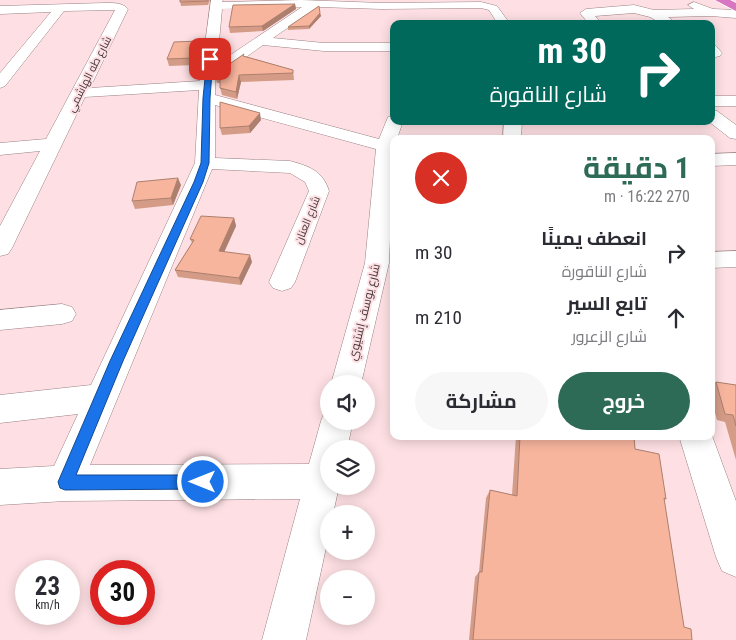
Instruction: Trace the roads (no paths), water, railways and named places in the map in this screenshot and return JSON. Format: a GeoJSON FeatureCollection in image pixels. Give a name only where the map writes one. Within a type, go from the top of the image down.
{"type":"FeatureCollection","features":[{"type":"Feature","properties":{"kind":"highway"},"geometry":{"type":"LineString","coordinates":[[721,0],[736,8]]}},
{"type":"Feature","properties":{"kind":"street"},"geometry":{"type":"LineString","coordinates":[[586,0],[598,11]]}},
{"type":"Feature","properties":{"kind":"street"},"geometry":{"type":"LineString","coordinates":[[620,0],[634,9]]}},
{"type":"Feature","properties":{"kind":"street"},"geometry":{"type":"LineString","coordinates":[[684,0],[711,12]]}},
{"type":"Feature","properties":{"kind":"street"},"geometry":{"type":"LineString","coordinates":[[207,86],[264,39],[318,1]]}},
{"type":"Feature","properties":{"kind":"street"},"geometry":{"type":"LineString","coordinates":[[65,482],[192,198],[205,163],[207,86],[216,3],[318,1],[428,10],[488,6],[496,11],[502,20]]}},
{"type":"Feature","properties":{"kind":"street"},"geometry":{"type":"LineString","coordinates":[[0,83],[52,5]]}},
{"type":"Feature","properties":{"kind":"street","name":"شارع طه الهاشمي"},"geometry":{"type":"LineString","coordinates":[[0,10],[52,5],[110,6],[122,10],[53,144],[8,216],[0,248]]}},
{"type":"Feature","properties":{"kind":"street"},"geometry":{"type":"LineString","coordinates":[[592,20],[585,14],[598,11],[634,9],[654,14],[711,12],[736,14]]}},
{"type":"Feature","properties":{"kind":"street"},"geometry":{"type":"LineString","coordinates":[[654,14],[664,20]]}},
{"type":"Feature","properties":{"kind":"street"},"geometry":{"type":"LineString","coordinates":[[264,39],[304,40]]}},
{"type":"Feature","properties":{"kind":"street"},"geometry":{"type":"LineString","coordinates":[[264,39],[317,47],[390,46]]}},
{"type":"Feature","properties":{"kind":"street"},"geometry":{"type":"LineString","coordinates":[[80,93],[207,86],[386,146]]}},
{"type":"Feature","properties":{"kind":"street"},"geometry":{"type":"LineString","coordinates":[[715,101],[736,101]]}},
{"type":"Feature","properties":{"kind":"street"},"geometry":{"type":"LineString","coordinates":[[715,118],[736,134]]}},
{"type":"Feature","properties":{"kind":"street","name":"شارع يوسف إشتيوي"},"geometry":{"type":"LineString","coordinates":[[349,375],[386,263],[386,146],[393,125]]}},
{"type":"Feature","properties":{"kind":"street"},"geometry":{"type":"LineString","coordinates":[[0,149],[53,144]]}},
{"type":"Feature","properties":{"kind":"street"},"geometry":{"type":"LineString","coordinates":[[715,160],[736,159]]}},
{"type":"Feature","properties":{"kind":"street","name":"شارع العنان"},"geometry":{"type":"LineString","coordinates":[[205,163],[290,167],[302,170],[312,176],[317,183],[318,190],[282,282]]}},
{"type":"Feature","properties":{"kind":"street"},"geometry":{"type":"LineString","coordinates":[[715,260],[736,259]]}},
{"type":"Feature","properties":{"kind":"street"},"geometry":{"type":"LineString","coordinates":[[0,320],[62,314]]}},
{"type":"Feature","properties":{"kind":"street"},"geometry":{"type":"LineString","coordinates":[[0,409],[101,398]]}},
{"type":"Feature","properties":{"kind":"street"},"geometry":{"type":"LineString","coordinates":[[697,440],[736,557]]}},
{"type":"Feature","properties":{"kind":"street"},"geometry":{"type":"LineString","coordinates":[[0,487],[320,462]]}},
{"type":"Feature","properties":{"kind":"street"},"geometry":{"type":"LineString","coordinates":[[284,640],[320,490]]}}]}
